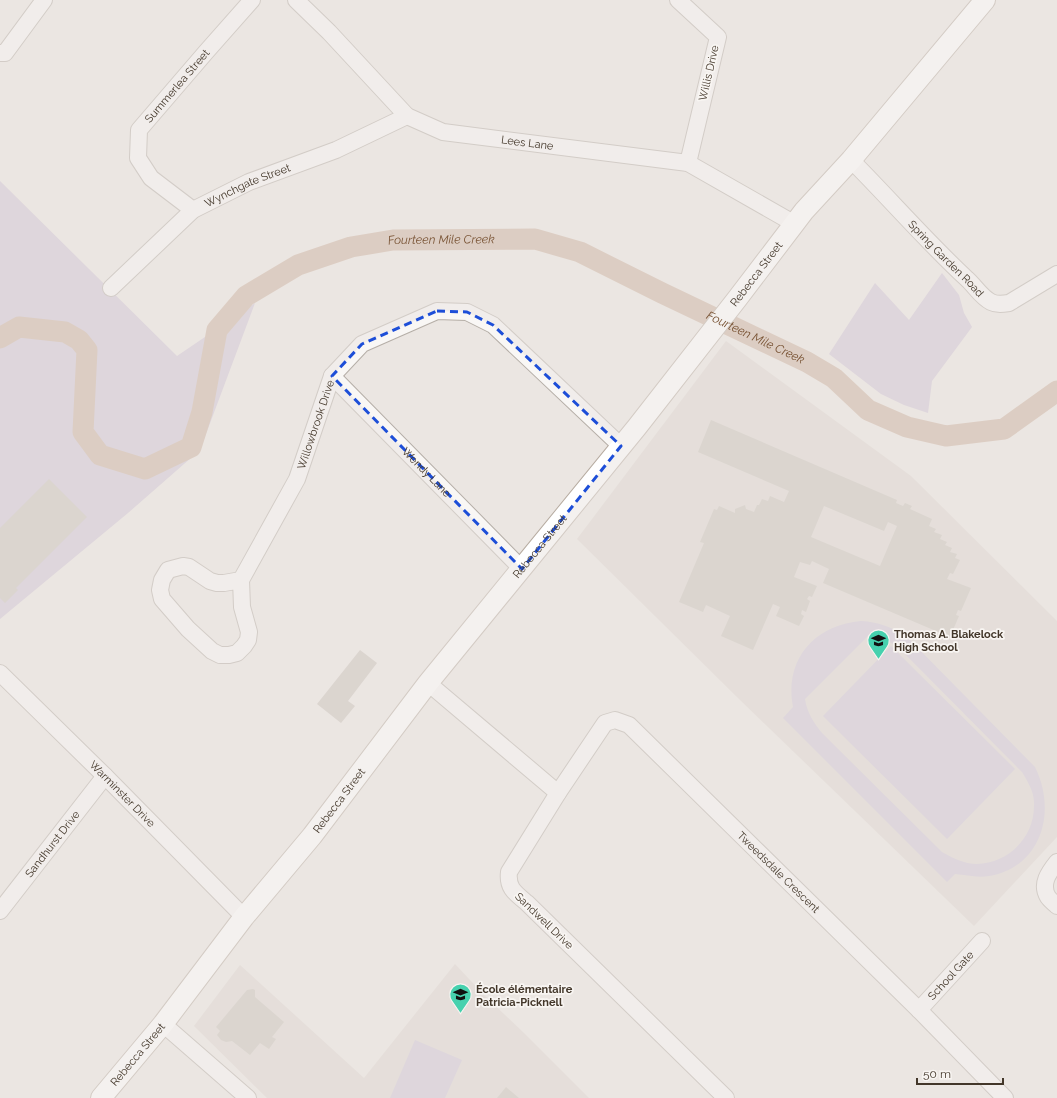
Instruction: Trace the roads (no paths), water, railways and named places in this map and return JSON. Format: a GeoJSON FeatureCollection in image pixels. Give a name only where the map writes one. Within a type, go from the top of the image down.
{"type":"FeatureCollection","features":[{"type":"Feature","properties":{"kind":"main road","name":"Rebecca Street"},"geometry":{"type":"LineString","coordinates":[[101,1098],[164,1024],[244,916],[312,836],[428,683],[621,446],[737,299],[804,211],[851,160],[984,0]]}},
{"type":"Feature","properties":{"kind":"street"},"geometry":{"type":"LineString","coordinates":[[0,53],[5,53],[44,0]]}},
{"type":"Feature","properties":{"kind":"street","name":"Summerlea Street"},"geometry":{"type":"LineString","coordinates":[[193,210],[151,178],[138,158],[139,130],[252,0]]}},
{"type":"Feature","properties":{"kind":"street","name":"Lees Lane"},"geometry":{"type":"LineString","coordinates":[[296,0],[329,32],[407,116],[443,132],[688,163],[795,224]]}},
{"type":"Feature","properties":{"kind":"street","name":"Willis Drive"},"geometry":{"type":"LineString","coordinates":[[678,0],[718,37],[688,163]]}},
{"type":"Feature","properties":{"kind":"street","name":"Wynchgate Street"},"geometry":{"type":"LineString","coordinates":[[111,288],[193,210],[249,182],[336,150],[407,116]]}},
{"type":"Feature","properties":{"kind":"street","name":"Spring Garden Road"},"geometry":{"type":"LineString","coordinates":[[851,160],[947,260],[973,284],[982,296],[992,303],[1000,305],[1009,303],[1057,274]]}},
{"type":"Feature","properties":{"kind":"street","name":"Willowbrook Drive"},"geometry":{"type":"LineString","coordinates":[[241,580],[297,479],[332,376],[362,344],[437,311],[467,312],[493,325],[621,446]]}},
{"type":"Feature","properties":{"kind":"street","name":"Wendy Lane"},"geometry":{"type":"LineString","coordinates":[[332,376],[522,568]]}},
{"type":"Feature","properties":{"kind":"street"},"geometry":{"type":"LineString","coordinates":[[183,566],[189,567],[210,581],[224,583],[241,580],[242,607],[249,632],[248,640],[237,653],[229,655],[220,655],[212,651],[188,629],[162,599],[160,590],[162,580],[168,570],[183,566]]}},
{"type":"Feature","properties":{"kind":"street","name":"Warminster Drive"},"geometry":{"type":"LineString","coordinates":[[0,672],[244,916]]}},
{"type":"Feature","properties":{"kind":"street"},"geometry":{"type":"LineString","coordinates":[[428,683],[558,794]]}},
{"type":"Feature","properties":{"kind":"street","name":"Tweedsdale Crescent"},"geometry":{"type":"LineString","coordinates":[[558,794],[605,723],[615,720],[629,725],[919,1010],[1005,1098]]}},
{"type":"Feature","properties":{"kind":"street","name":"Sandhurst Drive"},"geometry":{"type":"LineString","coordinates":[[0,911],[105,776]]}},
{"type":"Feature","properties":{"kind":"street","name":"Sandwell Drive"},"geometry":{"type":"LineString","coordinates":[[558,794],[509,872],[508,881],[514,893],[527,903],[726,1098]]}},
{"type":"Feature","properties":{"kind":"street"},"geometry":{"type":"LineString","coordinates":[[1057,862],[1048,874],[1046,890],[1048,897],[1057,906]]}},
{"type":"Feature","properties":{"kind":"street","name":"School Gate"},"geometry":{"type":"LineString","coordinates":[[919,1010],[982,941]]}},
{"type":"Feature","properties":{"kind":"street"},"geometry":{"type":"LineString","coordinates":[[164,1024],[248,1098]]}},
{"type":"Feature","properties":{"kind":"waterway","name":"Fourteen Mile Creek"},"geometry":{"type":"LineString","coordinates":[[0,338],[19,327],[65,332],[79,340],[87,350],[83,432],[100,455],[145,469],[191,447],[202,412],[217,330],[246,296],[298,265],[351,247],[393,240],[535,239],[580,252],[807,362],[834,378],[868,410],[907,427],[946,436],[1004,429],[1057,391]]}},
{"type":"Feature","properties":{"kind":"place","name":"Thomas A. Blakelock High School"},"geometry":{"type":"Point","coordinates":[878,660]}},
{"type":"Feature","properties":{"kind":"place","name":"École élémentaire Patricia-Picknell"},"geometry":{"type":"Point","coordinates":[460,1014]}}]}
